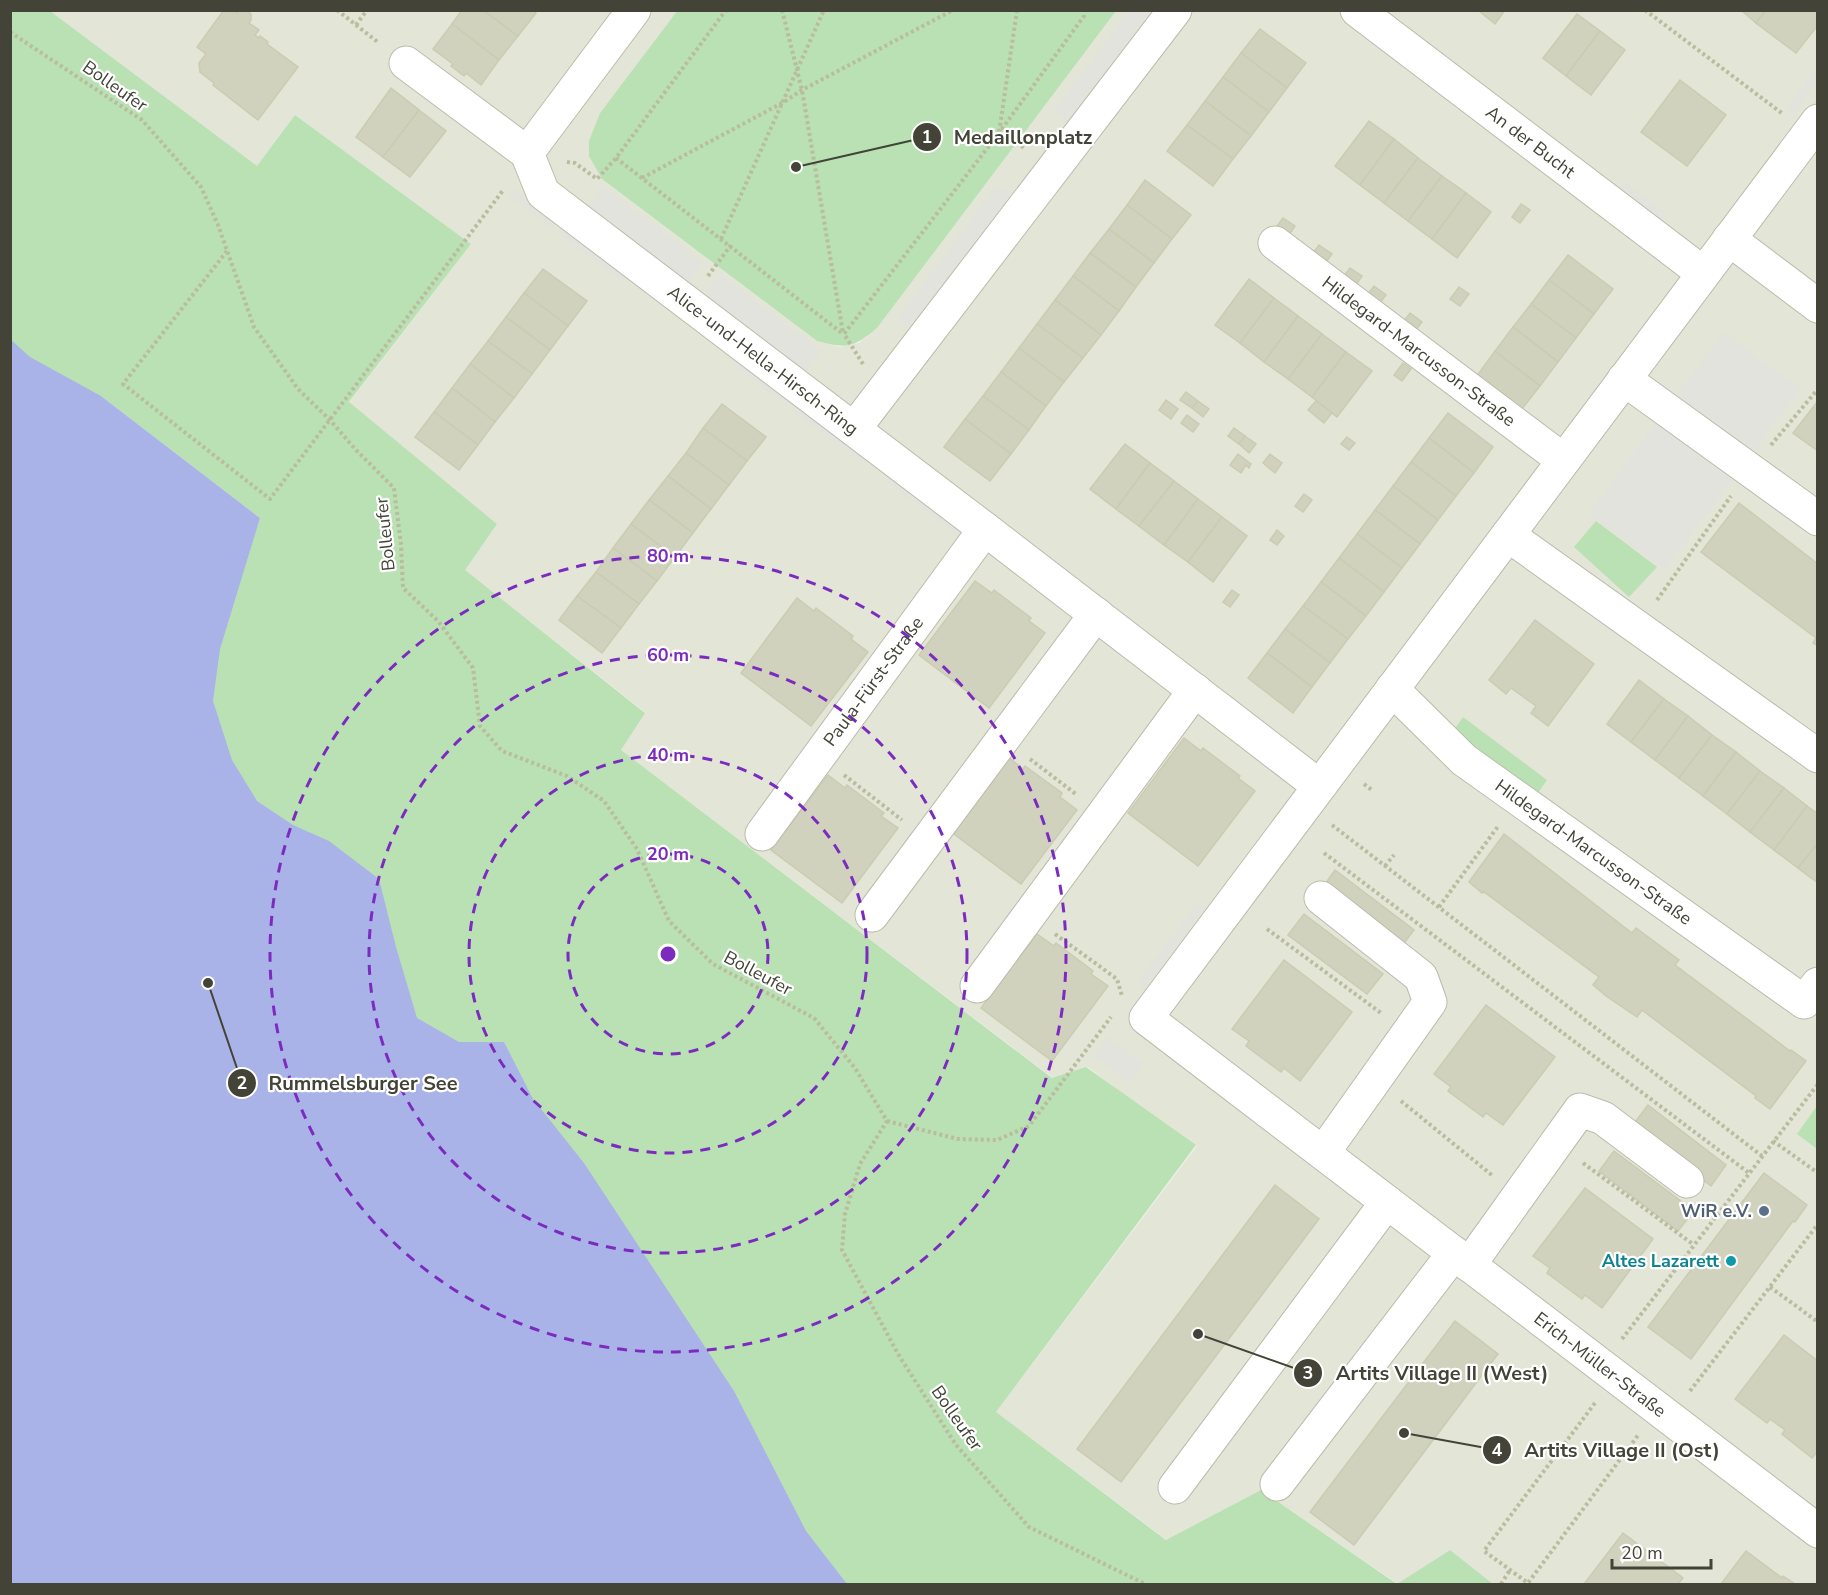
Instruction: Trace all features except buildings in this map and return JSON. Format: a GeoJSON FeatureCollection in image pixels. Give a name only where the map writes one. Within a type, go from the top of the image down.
{"type":"FeatureCollection","features":[{"type":"Feature","properties":{"kind":"street"},"geometry":{"type":"LineString","coordinates":[[406,63],[527,153],[634,10]]}},
{"type":"Feature","properties":{"kind":"street","name":"Alice-und-Hella-Hirsch-Ring"},"geometry":{"type":"LineString","coordinates":[[527,153],[543,193],[854,429],[1175,10]]}},
{"type":"Feature","properties":{"kind":"street","name":"An der Bucht"},"geometry":{"type":"LineString","coordinates":[[1357,10],[1703,273]]}},
{"type":"Feature","properties":{"kind":"street"},"geometry":{"type":"LineString","coordinates":[[1134,1010],[1312,795],[1813,127]]}},
{"type":"Feature","properties":{"kind":"street"},"geometry":{"type":"LineString","coordinates":[[1729,239],[1818,306]]}},
{"type":"Feature","properties":{"kind":"street","name":"Hildegard-Marcusson-Straße"},"geometry":{"type":"LineString","coordinates":[[1275,243],[1563,460]]}},
{"type":"Feature","properties":{"kind":"street"},"geometry":{"type":"LineString","coordinates":[[1624,380],[1818,519]]}},
{"type":"Feature","properties":{"kind":"street"},"geometry":{"type":"LineString","coordinates":[[854,429],[1195,690],[1312,795]]}},
{"type":"Feature","properties":{"kind":"street","name":"Paula-Fürst-Straße"},"geometry":{"type":"LineString","coordinates":[[762,834],[985,529]]}},
{"type":"Feature","properties":{"kind":"street"},"geometry":{"type":"LineString","coordinates":[[1508,535],[1818,756]]}},
{"type":"Feature","properties":{"kind":"street"},"geometry":{"type":"LineString","coordinates":[[872,915],[1096,614]]}},
{"type":"Feature","properties":{"kind":"street","name":"Hildegard-Marcusson-Straße"},"geometry":{"type":"LineString","coordinates":[[1392,689],[1464,760],[1518,800],[1811,993]]}},
{"type":"Feature","properties":{"kind":"street"},"geometry":{"type":"LineString","coordinates":[[977,986],[1195,690]]}},
{"type":"Feature","properties":{"kind":"street"},"geometry":{"type":"LineString","coordinates":[[1321,898],[1421,977],[1430,1002],[1323,1153]]}},
{"type":"Feature","properties":{"kind":"street","name":"Erich-Müller-Straße"},"geometry":{"type":"LineString","coordinates":[[1134,1010],[1664,1413],[1814,1522]]}},
{"type":"Feature","properties":{"kind":"street"},"geometry":{"type":"LineString","coordinates":[[1277,1484],[1461,1259],[1518,1196],[1580,1110],[1603,1118],[1687,1181]]}},
{"type":"Feature","properties":{"kind":"street"},"geometry":{"type":"LineString","coordinates":[[1175,1487],[1388,1202]]}},
{"type":"Feature","properties":{"kind":"path"},"geometry":{"type":"LineString","coordinates":[[337,10],[406,63]]}},
{"type":"Feature","properties":{"kind":"path"},"geometry":{"type":"LineString","coordinates":[[356,25],[367,10]]}},
{"type":"Feature","properties":{"kind":"path"},"geometry":{"type":"LineString","coordinates":[[227,251],[123,384],[270,499],[500,195],[527,153],[575,163],[597,179],[616,158],[726,10]]}},
{"type":"Feature","properties":{"kind":"path"},"geometry":{"type":"LineString","coordinates":[[782,10],[802,90],[843,334]]}},
{"type":"Feature","properties":{"kind":"path"},"geometry":{"type":"LineString","coordinates":[[721,239],[824,10]]}},
{"type":"Feature","properties":{"kind":"path"},"geometry":{"type":"LineString","coordinates":[[642,178],[953,10]]}},
{"type":"Feature","properties":{"kind":"path"},"geometry":{"type":"LineString","coordinates":[[999,133],[1017,10]]}},
{"type":"Feature","properties":{"kind":"path"},"geometry":{"type":"LineString","coordinates":[[843,334],[999,133],[1084,16],[1085,10]]}},
{"type":"Feature","properties":{"kind":"path"},"geometry":{"type":"LineString","coordinates":[[1645,10],[1813,127]]}},
{"type":"Feature","properties":{"kind":"path","name":"Bolleufer"},"geometry":{"type":"LineString","coordinates":[[10,32],[142,120],[201,187],[254,327],[298,389],[394,488],[401,545],[403,588],[438,621],[473,668],[480,726],[501,751],[567,776],[604,801],[638,849],[669,921],[713,964],[814,1018],[855,1068],[887,1121],[860,1164],[845,1214],[843,1250],[898,1354],[957,1445],[1029,1527],[1145,1584]]}},
{"type":"Feature","properties":{"kind":"path"},"geometry":{"type":"LineString","coordinates":[[616,158],[843,334],[882,393]]}},
{"type":"Feature","properties":{"kind":"path"},"geometry":{"type":"LineString","coordinates":[[1638,628],[1750,470],[1818,389]]}},
{"type":"Feature","properties":{"kind":"path"},"geometry":{"type":"LineString","coordinates":[[1004,739],[1103,815]]}},
{"type":"Feature","properties":{"kind":"path"},"geometry":{"type":"LineString","coordinates":[[820,756],[927,839]]}},
{"type":"Feature","properties":{"kind":"path"},"geometry":{"type":"LineString","coordinates":[[1312,795],[1385,866],[1762,1156]]}},
{"type":"Feature","properties":{"kind":"path"},"geometry":{"type":"LineString","coordinates":[[1439,907],[1518,800]]}},
{"type":"Feature","properties":{"kind":"path"},"geometry":{"type":"LineString","coordinates":[[1324,853],[1749,1173]]}},
{"type":"Feature","properties":{"kind":"path"},"geometry":{"type":"LineString","coordinates":[[1385,866],[1394,855]]}},
{"type":"Feature","properties":{"kind":"path"},"geometry":{"type":"LineString","coordinates":[[887,1121],[958,1139],[997,1140],[1029,1126],[1134,1010],[1118,979],[1030,915]]}},
{"type":"Feature","properties":{"kind":"path"},"geometry":{"type":"LineString","coordinates":[[1267,929],[1365,1002]]}},
{"type":"Feature","properties":{"kind":"path"},"geometry":{"type":"LineString","coordinates":[[1375,1080],[1518,1196]]}},
{"type":"Feature","properties":{"kind":"path"},"geometry":{"type":"LineString","coordinates":[[1818,1084],[1694,1245],[1484,1551],[1528,1583],[1664,1413],[1770,1287],[1818,1224]]}},
{"type":"Feature","properties":{"kind":"path"},"geometry":{"type":"LineString","coordinates":[[1773,1141],[1818,1173]]}},
{"type":"Feature","properties":{"kind":"path"},"geometry":{"type":"LineString","coordinates":[[1813,1170],[1818,1164]]}},
{"type":"Feature","properties":{"kind":"path"},"geometry":{"type":"LineString","coordinates":[[1586,1165],[1694,1245]]}},
{"type":"Feature","properties":{"kind":"path"},"geometry":{"type":"LineString","coordinates":[[1770,1287],[1818,1322]]}},
{"type":"Feature","properties":{"kind":"path"},"geometry":{"type":"LineString","coordinates":[[1501,1584],[1510,1570]]}},
{"type":"Feature","properties":{"kind":"shaded area"},"geometry":{"type":"Polygon","coordinates":[[[50,11],[678,11],[600,113],[602,179],[817,341],[840,347],[859,343],[877,328],[1116,11],[1817,11],[1817,1584],[1493,1584],[1450,1550],[1398,1584],[1261,1490],[1167,1540],[996,1412],[1197,1146],[1088,1067],[1053,1078],[621,750],[645,712],[464,570],[497,524],[349,403],[471,244],[295,115],[257,167],[50,11]]]}},
{"type":"Feature","properties":{"kind":"shaded area"},"geometry":{"type":"Polygon","coordinates":[[[1129,11],[1157,11],[1074,126],[1054,111],[1129,11]]]}},
{"type":"Feature","properties":{"kind":"shaded area"},"geometry":{"type":"Polygon","coordinates":[[[1817,67],[1817,84],[1791,119],[1791,115],[1786,110],[1817,67]]]}},
{"type":"Feature","properties":{"kind":"shaded area"},"geometry":{"type":"Polygon","coordinates":[[[1624,181],[1666,213],[1661,222],[1619,188],[1624,181]]]}},
{"type":"Feature","properties":{"kind":"shaded area"},"geometry":{"type":"Polygon","coordinates":[[[997,185],[1017,200],[917,333],[897,319],[997,185]]]}},
{"type":"Feature","properties":{"kind":"shaded area"},"geometry":{"type":"Polygon","coordinates":[[[603,187],[703,262],[687,284],[587,207],[603,187]]]}},
{"type":"Feature","properties":{"kind":"shaded area"},"geometry":{"type":"Polygon","coordinates":[[[515,189],[557,220],[551,228],[509,196],[515,189]]]}},
{"type":"Feature","properties":{"kind":"shaded area"},"geometry":{"type":"Polygon","coordinates":[[[566,227],[628,274],[623,282],[560,235],[566,227]]]}},
{"type":"Feature","properties":{"kind":"shaded area"},"geometry":{"type":"Polygon","coordinates":[[[721,275],[822,351],[807,371],[791,363],[703,296],[721,275]]]}},
{"type":"Feature","properties":{"kind":"shaded area"},"geometry":{"type":"Polygon","coordinates":[[[1724,332],[1801,389],[1665,570],[1588,513],[1724,332]]]}},
{"type":"Feature","properties":{"kind":"shaded area"},"geometry":{"type":"Polygon","coordinates":[[[737,359],[792,397],[786,405],[733,365],[737,359]]]}},
{"type":"Feature","properties":{"kind":"shaded area"},"geometry":{"type":"Polygon","coordinates":[[[801,404],[867,458],[863,463],[794,412],[801,404]]]}},
{"type":"Feature","properties":{"kind":"shaded area"},"geometry":{"type":"Polygon","coordinates":[[[893,473],[970,531],[964,540],[886,481],[893,473]]]}},
{"type":"Feature","properties":{"kind":"shaded area"},"geometry":{"type":"Polygon","coordinates":[[[1198,902],[1202,906],[1207,905],[1144,990],[1137,982],[1198,902]]]}},
{"type":"Feature","properties":{"kind":"shaded area"},"geometry":{"type":"Polygon","coordinates":[[[1107,1037],[1144,1064],[1130,1083],[1093,1056],[1107,1037]]]}},
{"type":"Feature","properties":{"kind":"green space"},"geometry":{"type":"Polygon","coordinates":[[[678,10],[1116,11],[877,328],[862,340],[843,346],[817,341],[602,179],[589,156],[589,141],[600,113],[678,10]]]}},
{"type":"Feature","properties":{"kind":"green space"},"geometry":{"type":"Polygon","coordinates":[[[11,11],[50,11],[257,166],[295,115],[471,244],[349,402],[497,524],[465,570],[645,713],[621,750],[1052,1078],[1086,1067],[1196,1145],[996,1412],[1166,1540],[1261,1490],[1397,1584],[820,1584],[427,1058],[191,715],[260,518],[101,396],[11,379],[11,11]]]}},
{"type":"Feature","properties":{"kind":"green space"},"geometry":{"type":"Polygon","coordinates":[[[1596,521],[1657,567],[1629,597],[1574,547],[1596,521]]]}},
{"type":"Feature","properties":{"kind":"green space"},"geometry":{"type":"Polygon","coordinates":[[[1463,717],[1547,780],[1531,803],[1449,737],[1463,717]]]}},
{"type":"Feature","properties":{"kind":"green space"},"geometry":{"type":"Polygon","coordinates":[[[1817,1106],[1817,1149],[1797,1134],[1817,1106]]]}},
{"type":"Feature","properties":{"kind":"green space"},"geometry":{"type":"Polygon","coordinates":[[[1450,1550],[1493,1584],[1397,1584],[1450,1550]]]}},
{"type":"Feature","properties":{"kind":"water"},"geometry":{"type":"Polygon","coordinates":[[[10,339],[30,357],[101,396],[260,518],[220,649],[213,701],[232,760],[257,801],[293,825],[329,841],[379,879],[417,1018],[459,1042],[504,1042],[533,1099],[584,1163],[734,1391],[806,1531],[847,1584],[11,1584],[10,339]]]}},
{"type":"Feature","properties":{"kind":"place","name":"Medaillonplatz"},"geometry":{"type":"Point","coordinates":[796,167]}},
{"type":"Feature","properties":{"kind":"place","name":"Rummelsburger See"},"geometry":{"type":"Point","coordinates":[208,983]}},
{"type":"Feature","properties":{"kind":"place","name":"WiR e.V."},"geometry":{"type":"Point","coordinates":[1764,1211]}},
{"type":"Feature","properties":{"kind":"place","name":"Altes Lazarett"},"geometry":{"type":"Point","coordinates":[1731,1261]}},
{"type":"Feature","properties":{"kind":"place","name":"Artits Village II (West)"},"geometry":{"type":"Point","coordinates":[1198,1334]}},
{"type":"Feature","properties":{"kind":"place","name":"Artits Village II (Ost)"},"geometry":{"type":"Point","coordinates":[1404,1433]}}]}
